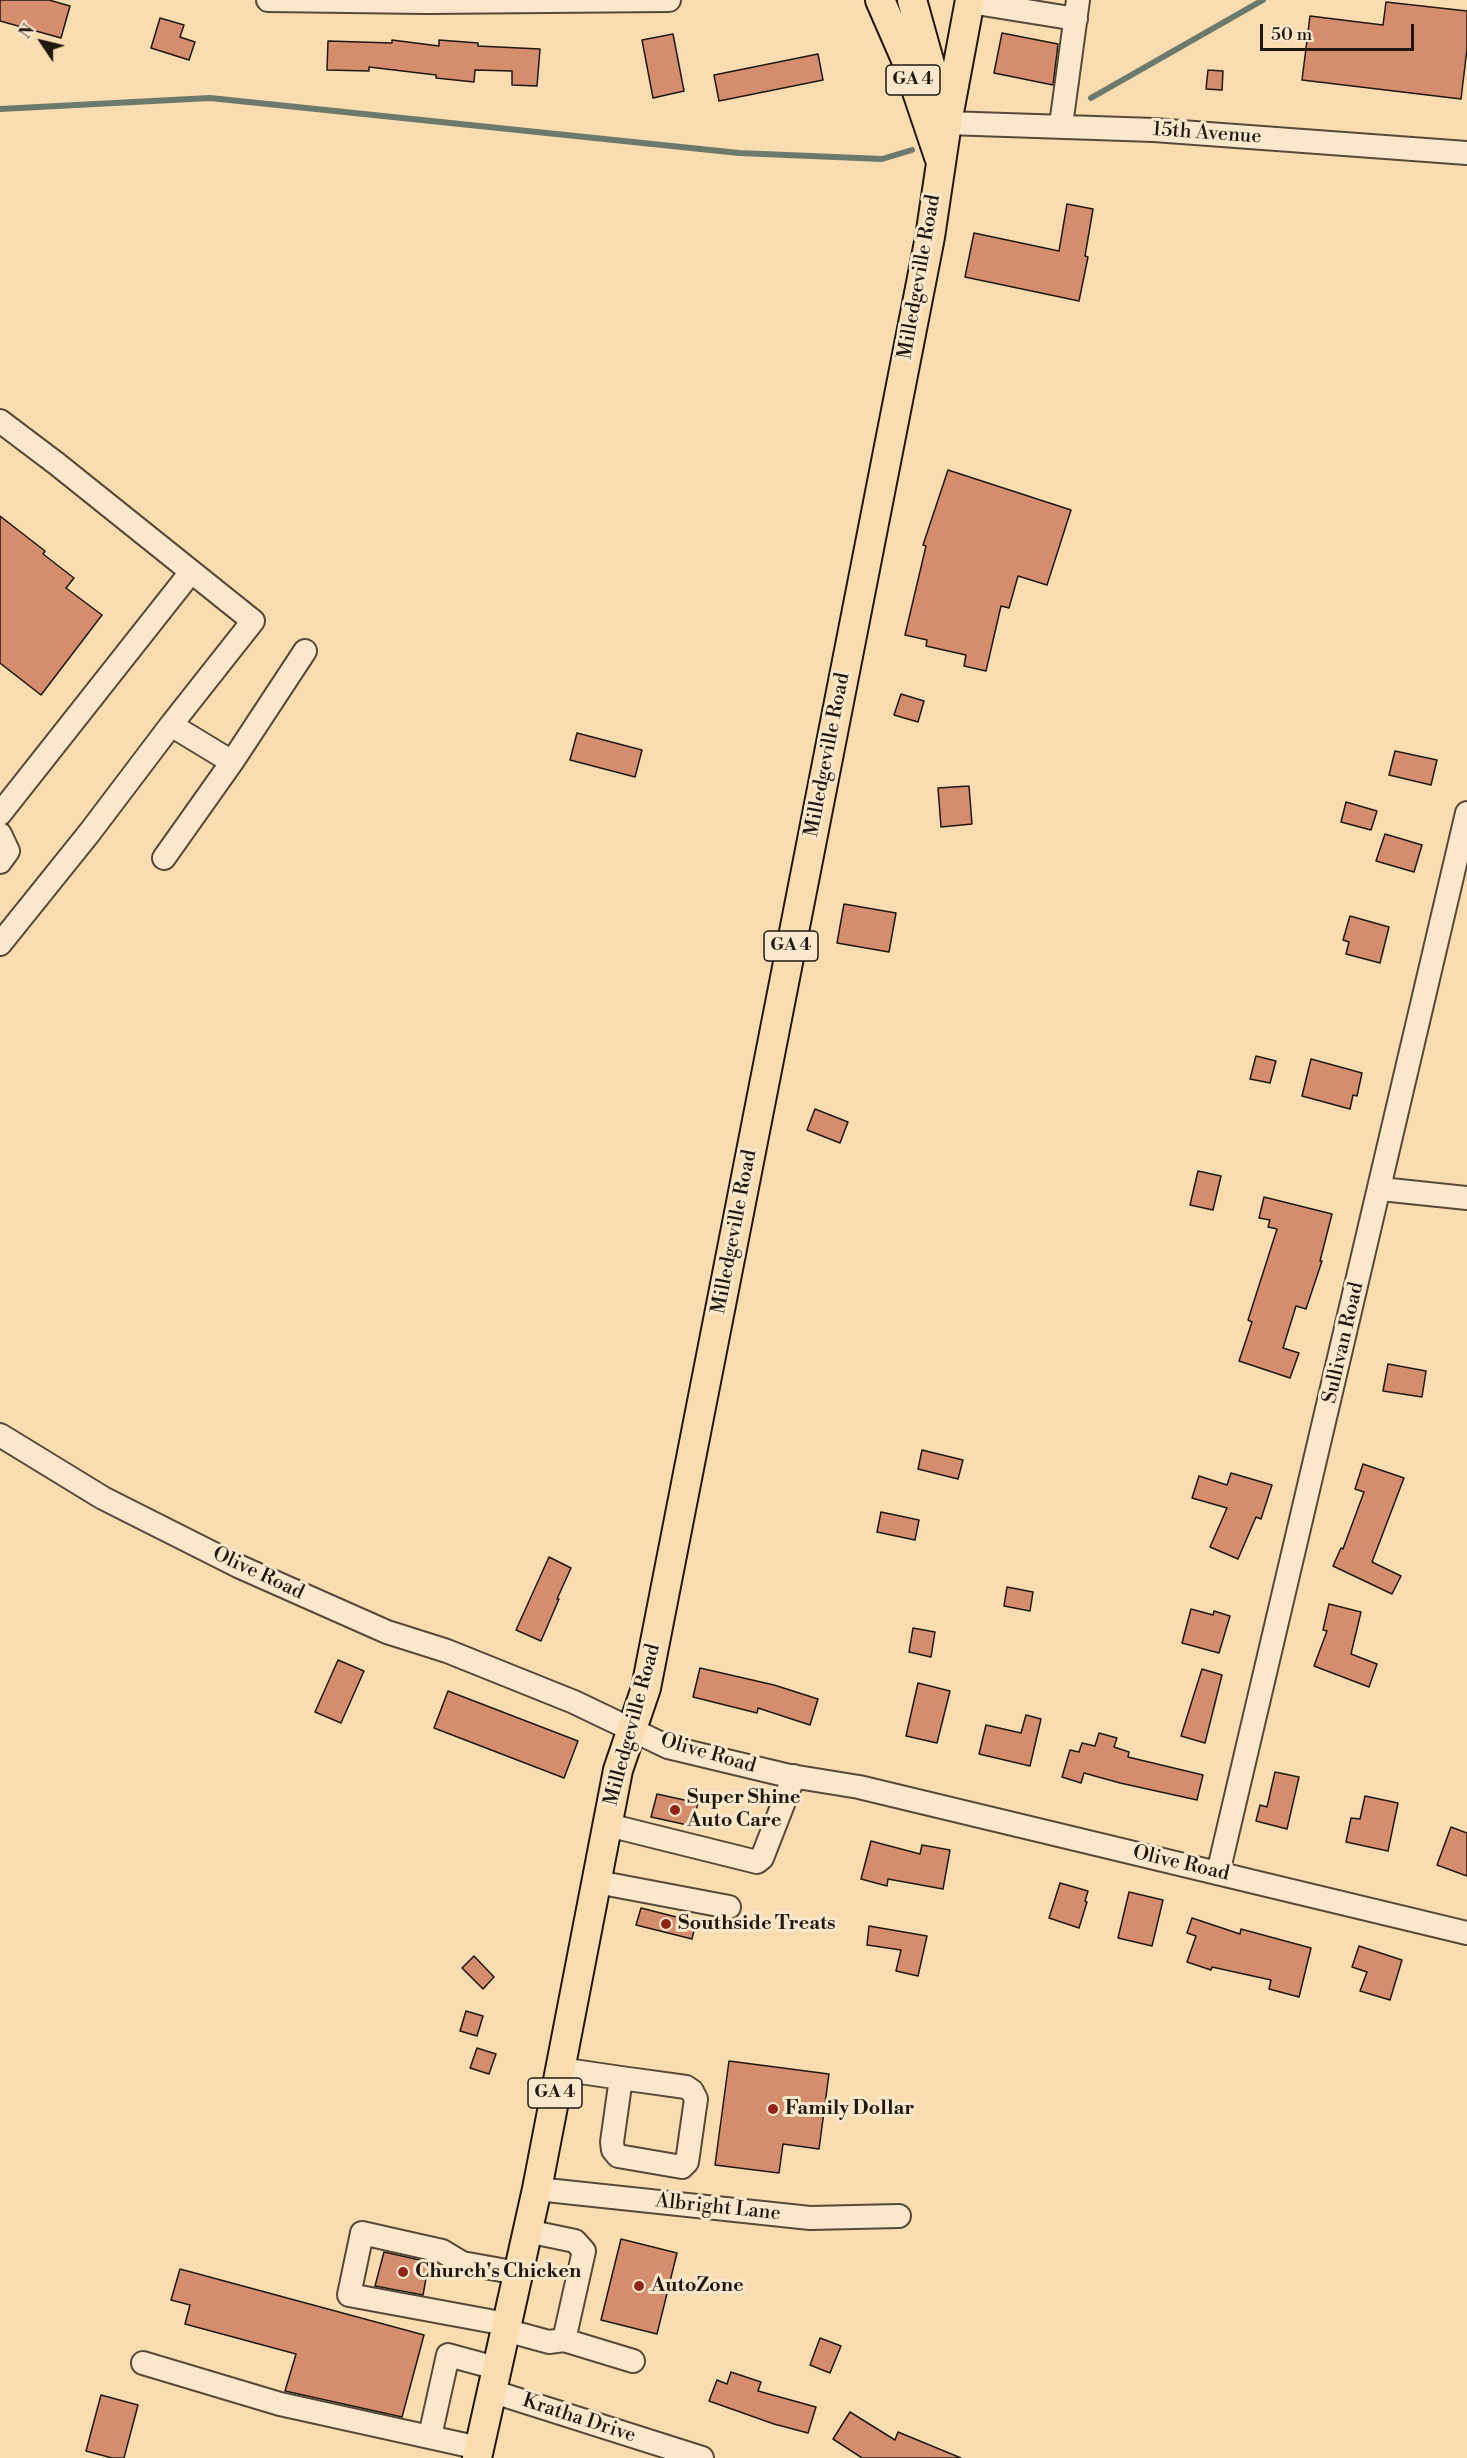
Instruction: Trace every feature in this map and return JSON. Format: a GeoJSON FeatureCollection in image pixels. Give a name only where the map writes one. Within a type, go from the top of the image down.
{"type":"FeatureCollection","features":[{"type":"Feature","properties":{"kind":"main road","name":"GA 4"},"geometry":{"type":"LineString","coordinates":[[880,0],[907,62],[941,161]]}},
{"type":"Feature","properties":{"kind":"main road","name":"GA 4"},"geometry":{"type":"LineString","coordinates":[[912,0],[947,123]]}},
{"type":"Feature","properties":{"kind":"main road","name":"Milledgeville Road"},"geometry":{"type":"LineString","coordinates":[[478,2453],[537,2189],[618,1770],[646,1688],[925,260],[970,1]]}},
{"type":"Feature","properties":{"kind":"street"},"geometry":{"type":"LineString","coordinates":[[268,0],[427,2],[669,0]]}},
{"type":"Feature","properties":{"kind":"street"},"geometry":{"type":"LineString","coordinates":[[970,1],[1077,9],[1061,125]]}},
{"type":"Feature","properties":{"kind":"street","name":"15th Avenue"},"geometry":{"type":"LineString","coordinates":[[947,123],[1061,125],[1154,130],[1467,153]]}},
{"type":"Feature","properties":{"kind":"street"},"geometry":{"type":"LineString","coordinates":[[0,421],[253,621],[0,944]]}},
{"type":"Feature","properties":{"kind":"street"},"geometry":{"type":"LineString","coordinates":[[0,814],[190,572]]}},
{"type":"Feature","properties":{"kind":"street"},"geometry":{"type":"LineString","coordinates":[[164,858],[306,651]]}},
{"type":"Feature","properties":{"kind":"street"},"geometry":{"type":"LineString","coordinates":[[171,725],[232,762]]}},
{"type":"Feature","properties":{"kind":"street","name":"Sullivan Road"},"geometry":{"type":"LineString","coordinates":[[1218,1873],[1467,813]]}},
{"type":"Feature","properties":{"kind":"street"},"geometry":{"type":"LineString","coordinates":[[0,834],[8,851],[0,862]]}},
{"type":"Feature","properties":{"kind":"street"},"geometry":{"type":"LineString","coordinates":[[1380,1189],[1467,1198]]}},
{"type":"Feature","properties":{"kind":"street","name":"Olive Road"},"geometry":{"type":"LineString","coordinates":[[0,1435],[103,1498],[238,1566],[387,1632],[447,1651],[633,1728],[668,1747],[794,1776],[859,1787],[1467,1933]]}},
{"type":"Feature","properties":{"kind":"street"},"geometry":{"type":"LineString","coordinates":[[608,1825],[757,1862],[762,1858],[794,1776]]}},
{"type":"Feature","properties":{"kind":"street"},"geometry":{"type":"LineString","coordinates":[[597,1882],[729,1907]]}},
{"type":"Feature","properties":{"kind":"street"},"geometry":{"type":"LineString","coordinates":[[560,2069],[686,2087],[692,2091],[696,2099],[687,2162],[682,2167],[618,2156],[613,2150],[612,2142],[621,2078]]}},
{"type":"Feature","properties":{"kind":"street","name":"Albright Lane"},"geometry":{"type":"LineString","coordinates":[[537,2189],[810,2218],[899,2216]]}},
{"type":"Feature","properties":{"kind":"street"},"geometry":{"type":"LineString","coordinates":[[527,2231],[575,2241],[584,2251],[564,2340]]}},
{"type":"Feature","properties":{"kind":"street"},"geometry":{"type":"LineString","coordinates":[[518,2273],[462,2263],[442,2251],[362,2233],[349,2295],[505,2327],[549,2342],[564,2340],[633,2361]]}},
{"type":"Feature","properties":{"kind":"street","name":"Kratha Drive"},"geometry":{"type":"LineString","coordinates":[[430,2436],[448,2355],[494,2380],[695,2457]]}},
{"type":"Feature","properties":{"kind":"street"},"geometry":{"type":"LineString","coordinates":[[143,2363],[280,2404],[430,2436],[478,2453]]}},
{"type":"Feature","properties":{"kind":"building"},"geometry":{"type":"Polygon","coordinates":[[[0,0],[49,0],[70,6],[61,38],[0,21],[0,0]]]}},
{"type":"Feature","properties":{"kind":"building"},"geometry":{"type":"Polygon","coordinates":[[[1386,2],[1467,11],[1467,49],[1461,99],[1302,80],[1310,16],[1383,25],[1386,2]]]}},
{"type":"Feature","properties":{"kind":"building"},"geometry":{"type":"Polygon","coordinates":[[[160,18],[184,25],[180,37],[195,42],[189,60],[151,48],[160,18]]]}},
{"type":"Feature","properties":{"kind":"building"},"geometry":{"type":"Polygon","coordinates":[[[1002,33],[1058,44],[1053,85],[994,73],[1002,33]]]}},
{"type":"Feature","properties":{"kind":"building"},"geometry":{"type":"Polygon","coordinates":[[[673,34],[684,91],[653,98],[642,40],[673,34]]]}},
{"type":"Feature","properties":{"kind":"building"},"geometry":{"type":"Polygon","coordinates":[[[392,40],[439,46],[439,40],[478,43],[478,46],[540,49],[537,86],[512,85],[512,71],[475,70],[474,82],[369,67],[369,71],[327,70],[328,41],[392,43],[392,40]]]}},
{"type":"Feature","properties":{"kind":"building"},"geometry":{"type":"Polygon","coordinates":[[[818,54],[823,80],[719,101],[714,75],[818,54]]]}},
{"type":"Feature","properties":{"kind":"building"},"geometry":{"type":"Polygon","coordinates":[[[1208,70],[1223,71],[1222,90],[1206,89],[1208,70]]]}},
{"type":"Feature","properties":{"kind":"building"},"geometry":{"type":"Polygon","coordinates":[[[1067,204],[1093,209],[1085,256],[1088,257],[1079,301],[965,277],[974,233],[1059,251],[1067,204]]]}},
{"type":"Feature","properties":{"kind":"building"},"geometry":{"type":"Polygon","coordinates":[[[948,470],[1071,510],[1047,585],[1018,576],[1009,608],[1001,606],[986,671],[964,666],[966,655],[926,646],[927,640],[905,635],[926,546],[923,545],[948,470]]]}},
{"type":"Feature","properties":{"kind":"building"},"geometry":{"type":"Polygon","coordinates":[[[0,516],[45,551],[43,554],[74,578],[66,588],[102,615],[41,695],[0,663],[0,516]]]}},
{"type":"Feature","properties":{"kind":"building"},"geometry":{"type":"Polygon","coordinates":[[[901,694],[924,701],[918,722],[894,715],[901,694]]]}},
{"type":"Feature","properties":{"kind":"building"},"geometry":{"type":"Polygon","coordinates":[[[577,733],[642,750],[635,777],[570,760],[577,733]]]}},
{"type":"Feature","properties":{"kind":"building"},"geometry":{"type":"Polygon","coordinates":[[[1395,751],[1437,760],[1431,785],[1389,775],[1395,751]]]}},
{"type":"Feature","properties":{"kind":"building"},"geometry":{"type":"Polygon","coordinates":[[[969,786],[972,824],[941,827],[938,788],[969,786]]]}},
{"type":"Feature","properties":{"kind":"building"},"geometry":{"type":"Polygon","coordinates":[[[1346,802],[1377,811],[1371,830],[1341,822],[1346,802]]]}},
{"type":"Feature","properties":{"kind":"building"},"geometry":{"type":"Polygon","coordinates":[[[1385,834],[1422,845],[1414,872],[1376,861],[1385,834]]]}},
{"type":"Feature","properties":{"kind":"building"},"geometry":{"type":"Polygon","coordinates":[[[844,904],[896,913],[889,952],[837,943],[844,904]]]}},
{"type":"Feature","properties":{"kind":"building"},"geometry":{"type":"Polygon","coordinates":[[[1350,916],[1389,927],[1380,963],[1346,954],[1349,942],[1343,940],[1350,916]]]}},
{"type":"Feature","properties":{"kind":"building"},"geometry":{"type":"Polygon","coordinates":[[[1256,1056],[1276,1061],[1270,1083],[1250,1079],[1256,1056]]]}},
{"type":"Feature","properties":{"kind":"building"},"geometry":{"type":"Polygon","coordinates":[[[1311,1059],[1362,1073],[1357,1096],[1353,1095],[1350,1109],[1302,1096],[1311,1059]]]}},
{"type":"Feature","properties":{"kind":"building"},"geometry":{"type":"Polygon","coordinates":[[[815,1109],[848,1122],[840,1143],[807,1130],[815,1109]]]}},
{"type":"Feature","properties":{"kind":"building"},"geometry":{"type":"Polygon","coordinates":[[[1198,1171],[1221,1176],[1213,1210],[1190,1205],[1198,1171]]]}},
{"type":"Feature","properties":{"kind":"building"},"geometry":{"type":"Polygon","coordinates":[[[1264,1197],[1332,1214],[1320,1261],[1322,1261],[1306,1309],[1296,1306],[1283,1348],[1299,1353],[1290,1378],[1239,1361],[1252,1322],[1248,1320],[1277,1229],[1268,1227],[1270,1220],[1259,1218],[1264,1197]]]}},
{"type":"Feature","properties":{"kind":"building"},"geometry":{"type":"Polygon","coordinates":[[[1388,1364],[1426,1371],[1422,1397],[1383,1391],[1388,1364]]]}},
{"type":"Feature","properties":{"kind":"building"},"geometry":{"type":"Polygon","coordinates":[[[922,1450],[963,1460],[958,1479],[918,1469],[922,1450]]]}},
{"type":"Feature","properties":{"kind":"building"},"geometry":{"type":"Polygon","coordinates":[[[1363,1464],[1404,1478],[1372,1562],[1401,1576],[1392,1594],[1333,1566],[1341,1548],[1343,1549],[1364,1492],[1355,1489],[1363,1464]]]}},
{"type":"Feature","properties":{"kind":"building"},"geometry":{"type":"Polygon","coordinates":[[[1231,1473],[1272,1485],[1261,1519],[1256,1517],[1238,1559],[1210,1547],[1227,1508],[1192,1498],[1199,1476],[1227,1485],[1231,1473]]]}},
{"type":"Feature","properties":{"kind":"building"},"geometry":{"type":"Polygon","coordinates":[[[881,1512],[919,1520],[915,1540],[877,1532],[881,1512]]]}},
{"type":"Feature","properties":{"kind":"building"},"geometry":{"type":"Polygon","coordinates":[[[549,1557],[571,1568],[541,1641],[516,1630],[549,1557]]]}},
{"type":"Feature","properties":{"kind":"building"},"geometry":{"type":"Polygon","coordinates":[[[1007,1587],[1033,1592],[1030,1611],[1004,1606],[1007,1587]]]}},
{"type":"Feature","properties":{"kind":"building"},"geometry":{"type":"Polygon","coordinates":[[[1329,1604],[1361,1612],[1351,1654],[1377,1664],[1369,1687],[1314,1666],[1327,1631],[1323,1630],[1329,1604]]]}},
{"type":"Feature","properties":{"kind":"building"},"geometry":{"type":"Polygon","coordinates":[[[1191,1609],[1213,1615],[1214,1611],[1230,1616],[1219,1653],[1182,1643],[1191,1609]]]}},
{"type":"Feature","properties":{"kind":"building"},"geometry":{"type":"Polygon","coordinates":[[[913,1628],[935,1632],[931,1657],[909,1652],[913,1628]]]}},
{"type":"Feature","properties":{"kind":"building"},"geometry":{"type":"Polygon","coordinates":[[[338,1660],[364,1671],[341,1723],[315,1712],[338,1660]]]}},
{"type":"Feature","properties":{"kind":"building"},"geometry":{"type":"Polygon","coordinates":[[[700,1668],[774,1685],[818,1699],[810,1725],[758,1708],[757,1713],[693,1697],[700,1668]]]}},
{"type":"Feature","properties":{"kind":"building"},"geometry":{"type":"Polygon","coordinates":[[[1202,1669],[1222,1675],[1205,1743],[1181,1736],[1202,1669]]]}},
{"type":"Feature","properties":{"kind":"building"},"geometry":{"type":"Polygon","coordinates":[[[918,1683],[950,1691],[937,1743],[906,1736],[918,1683]]]}},
{"type":"Feature","properties":{"kind":"building"},"geometry":{"type":"Polygon","coordinates":[[[448,1691],[578,1741],[564,1778],[434,1728],[448,1691]]]}},
{"type":"Feature","properties":{"kind":"building"},"geometry":{"type":"Polygon","coordinates":[[[1026,1715],[1041,1719],[1030,1766],[979,1754],[986,1725],[1021,1733],[1026,1715]]]}},
{"type":"Feature","properties":{"kind":"building"},"geometry":{"type":"Polygon","coordinates":[[[1099,1733],[1117,1738],[1114,1747],[1129,1752],[1128,1757],[1203,1775],[1197,1800],[1084,1773],[1081,1783],[1062,1777],[1070,1750],[1079,1752],[1082,1743],[1095,1746],[1099,1733]]]}},
{"type":"Feature","properties":{"kind":"building"},"geometry":{"type":"Polygon","coordinates":[[[1275,1772],[1299,1777],[1287,1829],[1256,1821],[1260,1805],[1267,1807],[1275,1772]]]}},
{"type":"Feature","properties":{"kind":"building","name":"Super Shine Auto Care"},"geometry":{"type":"Polygon","coordinates":[[[657,1794],[698,1803],[692,1826],[651,1817],[657,1794]]]}},
{"type":"Feature","properties":{"kind":"building"},"geometry":{"type":"Polygon","coordinates":[[[1365,1796],[1398,1803],[1388,1851],[1346,1842],[1351,1818],[1360,1819],[1365,1796]]]}},
{"type":"Feature","properties":{"kind":"building"},"geometry":{"type":"Polygon","coordinates":[[[1451,1827],[1467,1833],[1467,1876],[1437,1865],[1451,1827]]]}},
{"type":"Feature","properties":{"kind":"building"},"geometry":{"type":"Polygon","coordinates":[[[871,1841],[920,1854],[922,1845],[950,1850],[943,1889],[888,1879],[887,1886],[861,1879],[871,1841]]]}},
{"type":"Feature","properties":{"kind":"building"},"geometry":{"type":"Polygon","coordinates":[[[1060,1883],[1088,1891],[1079,1928],[1049,1918],[1060,1883]]]}},
{"type":"Feature","properties":{"kind":"building"},"geometry":{"type":"Polygon","coordinates":[[[1129,1892],[1163,1900],[1152,1946],[1118,1938],[1129,1892]]]}},
{"type":"Feature","properties":{"kind":"building","name":"Southside Treats"},"geometry":{"type":"Polygon","coordinates":[[[641,1908],[696,1922],[692,1939],[636,1925],[641,1908]]]}},
{"type":"Feature","properties":{"kind":"building"},"geometry":{"type":"Polygon","coordinates":[[[1192,1918],[1240,1934],[1241,1929],[1311,1948],[1299,1997],[1269,1989],[1271,1980],[1212,1967],[1211,1970],[1187,1962],[1196,1936],[1187,1933],[1192,1918]]]}},
{"type":"Feature","properties":{"kind":"building"},"geometry":{"type":"Polygon","coordinates":[[[869,1926],[927,1936],[918,1976],[896,1971],[901,1950],[867,1945],[869,1926]]]}},
{"type":"Feature","properties":{"kind":"building"},"geometry":{"type":"Polygon","coordinates":[[[1359,1946],[1402,1960],[1390,2000],[1360,1991],[1367,1972],[1352,1967],[1359,1946]]]}},
{"type":"Feature","properties":{"kind":"building"},"geometry":{"type":"Polygon","coordinates":[[[474,1956],[494,1977],[483,1989],[462,1968],[474,1956]]]}},
{"type":"Feature","properties":{"kind":"building"},"geometry":{"type":"Polygon","coordinates":[[[466,2011],[483,2016],[477,2036],[460,2031],[466,2011]]]}},
{"type":"Feature","properties":{"kind":"building"},"geometry":{"type":"Polygon","coordinates":[[[477,2048],[496,2054],[489,2074],[470,2068],[477,2048]]]}},
{"type":"Feature","properties":{"kind":"building","name":"Family Dollar"},"geometry":{"type":"Polygon","coordinates":[[[729,2061],[829,2074],[819,2149],[783,2144],[779,2173],[715,2165],[729,2061]]]}},
{"type":"Feature","properties":{"kind":"building","name":"AutoZone"},"geometry":{"type":"Polygon","coordinates":[[[621,2239],[677,2253],[657,2334],[601,2320],[621,2239]]]}},
{"type":"Feature","properties":{"kind":"building","name":"Church's Chicken"},"geometry":{"type":"Polygon","coordinates":[[[384,2252],[429,2262],[423,2295],[375,2286],[384,2252]]]}},
{"type":"Feature","properties":{"kind":"building"},"geometry":{"type":"Polygon","coordinates":[[[180,2269],[424,2335],[402,2417],[285,2391],[296,2354],[185,2324],[190,2305],[171,2300],[180,2269]]]}},
{"type":"Feature","properties":{"kind":"building"},"geometry":{"type":"Polygon","coordinates":[[[820,2338],[841,2346],[830,2373],[810,2365],[820,2338]]]}},
{"type":"Feature","properties":{"kind":"building"},"geometry":{"type":"Polygon","coordinates":[[[731,2372],[761,2382],[758,2391],[816,2407],[808,2433],[774,2424],[709,2401],[717,2380],[727,2384],[731,2372]]]}},
{"type":"Feature","properties":{"kind":"building"},"geometry":{"type":"Polygon","coordinates":[[[101,2395],[138,2405],[124,2458],[112,2458],[86,2451],[101,2395]]]}},
{"type":"Feature","properties":{"kind":"building"},"geometry":{"type":"Polygon","coordinates":[[[850,2412],[895,2440],[898,2432],[961,2458],[862,2458],[833,2439],[850,2412]]]}},
{"type":"Feature","properties":{"kind":"waterway"},"geometry":{"type":"LineString","coordinates":[[1091,98],[1263,0]]}},
{"type":"Feature","properties":{"kind":"waterway"},"geometry":{"type":"LineString","coordinates":[[0,109],[210,98],[739,153],[882,159],[912,150]]}},
{"type":"Feature","properties":{"kind":"place","name":"Super Shine Auto Care"},"geometry":{"type":"Point","coordinates":[675,1810]}},
{"type":"Feature","properties":{"kind":"place","name":"Southside Treats"},"geometry":{"type":"Point","coordinates":[666,1924]}},
{"type":"Feature","properties":{"kind":"place","name":"Family Dollar"},"geometry":{"type":"Point","coordinates":[773,2109]}},
{"type":"Feature","properties":{"kind":"place","name":"Church's Chicken"},"geometry":{"type":"Point","coordinates":[403,2272]}},
{"type":"Feature","properties":{"kind":"place","name":"AutoZone"},"geometry":{"type":"Point","coordinates":[639,2286]}}]}
